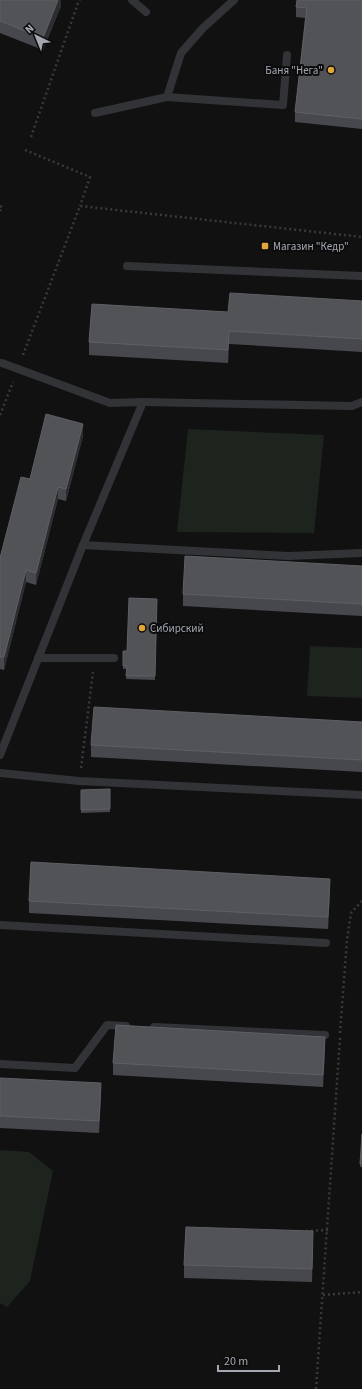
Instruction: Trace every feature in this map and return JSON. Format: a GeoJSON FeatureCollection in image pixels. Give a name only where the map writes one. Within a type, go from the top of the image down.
{"type":"FeatureCollection","features":[{"type":"Feature","properties":{"kind":"lane"},"geometry":{"type":"LineString","coordinates":[[132,0],[146,12]]}},
{"type":"Feature","properties":{"kind":"lane"},"geometry":{"type":"LineString","coordinates":[[167,97],[181,53],[203,28],[234,0]]}},
{"type":"Feature","properties":{"kind":"lane"},"geometry":{"type":"LineString","coordinates":[[95,113],[167,97],[283,106],[287,55]]}},
{"type":"Feature","properties":{"kind":"lane"},"geometry":{"type":"LineString","coordinates":[[128,266],[362,276]]}},
{"type":"Feature","properties":{"kind":"lane"},"geometry":{"type":"LineString","coordinates":[[2,363],[110,403],[143,402],[352,406],[362,402]]}},
{"type":"Feature","properties":{"kind":"lane"},"geometry":{"type":"LineString","coordinates":[[0,755],[83,545],[143,402]]}},
{"type":"Feature","properties":{"kind":"lane"},"geometry":{"type":"LineString","coordinates":[[83,545],[289,556],[362,554]]}},
{"type":"Feature","properties":{"kind":"lane"},"geometry":{"type":"LineString","coordinates":[[38,658],[114,658]]}},
{"type":"Feature","properties":{"kind":"lane"},"geometry":{"type":"LineString","coordinates":[[0,773],[79,781],[362,795]]}},
{"type":"Feature","properties":{"kind":"lane"},"geometry":{"type":"LineString","coordinates":[[0,925],[326,943]]}},
{"type":"Feature","properties":{"kind":"lane"},"geometry":{"type":"LineString","coordinates":[[0,1064],[75,1068],[108,1025],[131,1026]]}},
{"type":"Feature","properties":{"kind":"lane"},"geometry":{"type":"LineString","coordinates":[[146,1027],[325,1035]]}},
{"type":"Feature","properties":{"kind":"path"},"geometry":{"type":"LineString","coordinates":[[31,137],[80,0]]}},
{"type":"Feature","properties":{"kind":"path"},"geometry":{"type":"LineString","coordinates":[[25,150],[90,178],[80,206]]}},
{"type":"Feature","properties":{"kind":"path"},"geometry":{"type":"LineString","coordinates":[[0,206],[2,207],[0,211]]}},
{"type":"Feature","properties":{"kind":"path"},"geometry":{"type":"LineString","coordinates":[[79,781],[95,658]]}},
{"type":"Feature","properties":{"kind":"path"},"geometry":{"type":"LineString","coordinates":[[316,1389],[347,940],[351,913],[362,901]]}},
{"type":"Feature","properties":{"kind":"path"},"geometry":{"type":"LineString","coordinates":[[305,1231],[328,1230]]}},
{"type":"Feature","properties":{"kind":"path"},"geometry":{"type":"LineString","coordinates":[[323,1295],[362,1292]]}},
{"type":"Feature","properties":{"kind":"shaded area"},"geometry":{"type":"Polygon","coordinates":[[[188,429],[324,435],[314,533],[177,532],[188,429]]]}},
{"type":"Feature","properties":{"kind":"shaded area"},"geometry":{"type":"Polygon","coordinates":[[[310,646],[362,648],[362,698],[307,696],[310,646]]]}},
{"type":"Feature","properties":{"kind":"shaded area"},"geometry":{"type":"Polygon","coordinates":[[[0,1150],[29,1152],[53,1171],[30,1281],[7,1307],[0,1303],[0,1150]]]}},
{"type":"Feature","properties":{"kind":"building"},"geometry":{"type":"Polygon","coordinates":[[[0,0],[58,0],[43,38],[0,21],[0,0]]]}},
{"type":"Feature","properties":{"kind":"building","name":"Баня \"Нега\""},"geometry":{"type":"Polygon","coordinates":[[[297,0],[362,0],[362,119],[295,112],[307,8],[296,7],[297,0]]]}},
{"type":"Feature","properties":{"kind":"building"},"geometry":{"type":"Polygon","coordinates":[[[230,293],[362,301],[362,339],[229,331],[228,350],[89,342],[92,304],[228,312],[230,293]]]}},
{"type":"Feature","properties":{"kind":"building"},"geometry":{"type":"Polygon","coordinates":[[[46,414],[83,424],[66,489],[58,487],[36,573],[26,570],[4,657],[0,657],[0,558],[21,477],[30,479],[46,414]]]}},
{"type":"Feature","properties":{"kind":"building"},"geometry":{"type":"Polygon","coordinates":[[[185,556],[362,566],[362,604],[183,594],[185,556]]]}},
{"type":"Feature","properties":{"kind":"building","name":"Сибирский"},"geometry":{"type":"Polygon","coordinates":[[[129,598],[157,599],[155,676],[126,676],[127,666],[123,666],[123,651],[127,651],[129,598]]]}},
{"type":"Feature","properties":{"kind":"building"},"geometry":{"type":"Polygon","coordinates":[[[94,707],[362,722],[362,760],[91,745],[94,707]]]}},
{"type":"Feature","properties":{"kind":"building"},"geometry":{"type":"Polygon","coordinates":[[[110,789],[110,809],[81,810],[81,790],[110,789]]]}},
{"type":"Feature","properties":{"kind":"building"},"geometry":{"type":"Polygon","coordinates":[[[31,862],[330,879],[328,917],[29,901],[31,862]]]}},
{"type":"Feature","properties":{"kind":"building"},"geometry":{"type":"Polygon","coordinates":[[[116,1025],[325,1037],[323,1075],[113,1063],[116,1025]]]}},
{"type":"Feature","properties":{"kind":"building"},"geometry":{"type":"Polygon","coordinates":[[[0,1078],[101,1083],[99,1121],[0,1116],[0,1078]]]}},
{"type":"Feature","properties":{"kind":"building"},"geometry":{"type":"Polygon","coordinates":[[[362,1134],[362,1164],[360,1164],[362,1134]]]}},
{"type":"Feature","properties":{"kind":"building"},"geometry":{"type":"Polygon","coordinates":[[[186,1227],[313,1231],[312,1269],[184,1265],[186,1227]]]}},
{"type":"Feature","properties":{"kind":"place","name":"Баня \"Нега\""},"geometry":{"type":"Point","coordinates":[331,70]}},
{"type":"Feature","properties":{"kind":"place","name":"Магазин \"Кедр\""},"geometry":{"type":"Point","coordinates":[265,246]}},
{"type":"Feature","properties":{"kind":"place","name":"Сибирский"},"geometry":{"type":"Point","coordinates":[142,628]}}]}
